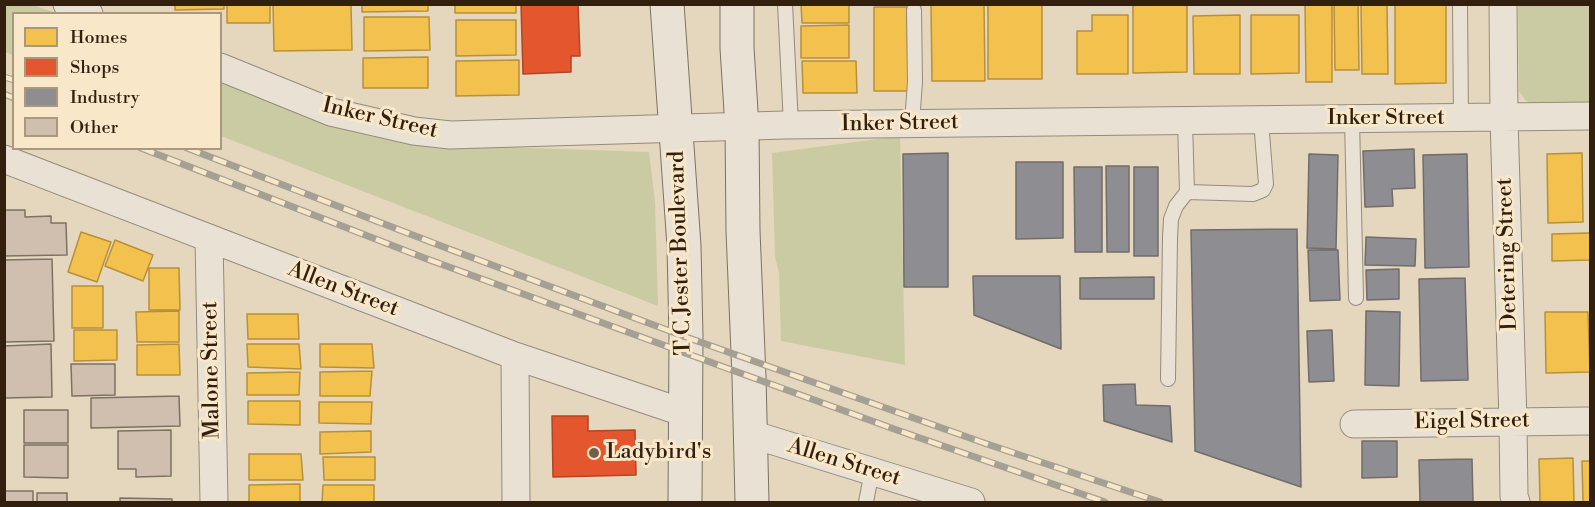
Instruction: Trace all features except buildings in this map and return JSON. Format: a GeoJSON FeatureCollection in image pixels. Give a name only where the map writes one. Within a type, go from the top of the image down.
{"type":"FeatureCollection","features":[{"type":"Feature","properties":{"kind":"main road","name":"T C Jester Boulevard"},"geometry":{"type":"LineString","coordinates":[[667,4],[684,246],[685,502]]}},
{"type":"Feature","properties":{"kind":"main road"},"geometry":{"type":"LineString","coordinates":[[737,4],[752,502]]}},
{"type":"Feature","properties":{"kind":"street"},"geometry":{"type":"LineString","coordinates":[[67,4],[85,12]]}},
{"type":"Feature","properties":{"kind":"street","name":"Detering Street"},"geometry":{"type":"LineString","coordinates":[[1503,4],[1504,118],[1514,496],[1516,502]]}},
{"type":"Feature","properties":{"kind":"street","name":"Inker Street"},"geometry":{"type":"LineString","coordinates":[[222,68],[332,112],[414,131],[450,135],[791,125],[1590,116]]}},
{"type":"Feature","properties":{"kind":"street","name":"Allen Street"},"geometry":{"type":"LineString","coordinates":[[4,159],[515,356],[685,413]]}},
{"type":"Feature","properties":{"kind":"street","name":"Malone Street"},"geometry":{"type":"LineString","coordinates":[[209,238],[214,502]]}},
{"type":"Feature","properties":{"kind":"street"},"geometry":{"type":"LineString","coordinates":[[515,356],[516,502]]}},
{"type":"Feature","properties":{"kind":"street","name":"Eigel Street"},"geometry":{"type":"LineString","coordinates":[[1354,424],[1590,421]]}},
{"type":"Feature","properties":{"kind":"street","name":"Allen Street"},"geometry":{"type":"LineString","coordinates":[[751,434],[971,502]]}},
{"type":"Feature","properties":{"kind":"lane"},"geometry":{"type":"LineString","coordinates":[[785,4],[791,125]]}},
{"type":"Feature","properties":{"kind":"lane"},"geometry":{"type":"LineString","coordinates":[[1460,4],[1461,118]]}},
{"type":"Feature","properties":{"kind":"lane"},"geometry":{"type":"LineString","coordinates":[[912,123],[915,82],[914,10]]}},
{"type":"Feature","properties":{"kind":"lane"},"geometry":{"type":"LineString","coordinates":[[1352,119],[1356,298]]}},
{"type":"Feature","properties":{"kind":"lane"},"geometry":{"type":"LineString","coordinates":[[1187,192],[1253,194],[1263,190],[1266,184],[1262,120]]}},
{"type":"Feature","properties":{"kind":"lane"},"geometry":{"type":"LineString","coordinates":[[1168,379],[1171,219],[1176,206],[1187,192],[1185,121]]}},
{"type":"Feature","properties":{"kind":"lane"},"geometry":{"type":"LineString","coordinates":[[866,502],[872,471]]}},
{"type":"Feature","properties":{"kind":"green space"},"geometry":{"type":"Polygon","coordinates":[[[4,5],[33,5],[53,12],[12,12],[12,55],[5,52],[4,5]]]}},
{"type":"Feature","properties":{"kind":"green space"},"geometry":{"type":"Polygon","coordinates":[[[1518,5],[1590,5],[1590,102],[1532,104],[1525,100],[1519,91],[1518,5]]]}},
{"type":"Feature","properties":{"kind":"green space"},"geometry":{"type":"Polygon","coordinates":[[[222,81],[323,121],[370,136],[417,144],[649,152],[655,202],[658,306],[222,136],[222,81]]]}},
{"type":"Feature","properties":{"kind":"green space"},"geometry":{"type":"Polygon","coordinates":[[[900,136],[905,365],[781,341],[779,273],[775,257],[772,153],[900,136]]]}},
{"type":"Feature","properties":{"kind":"railway"},"geometry":{"type":"LineString","coordinates":[[4,77],[12,79]]}},
{"type":"Feature","properties":{"kind":"railway"},"geometry":{"type":"LineString","coordinates":[[4,94],[12,97]]}},
{"type":"Feature","properties":{"kind":"railway"},"geometry":{"type":"LineString","coordinates":[[146,150],[427,259],[894,429],[1105,502]]}},
{"type":"Feature","properties":{"kind":"railway"},"geometry":{"type":"LineString","coordinates":[[192,150],[686,337],[984,443],[1160,502]]}},
{"type":"Feature","properties":{"kind":"place","name":"Ladybird's"},"geometry":{"type":"Point","coordinates":[594,453]}}]}
